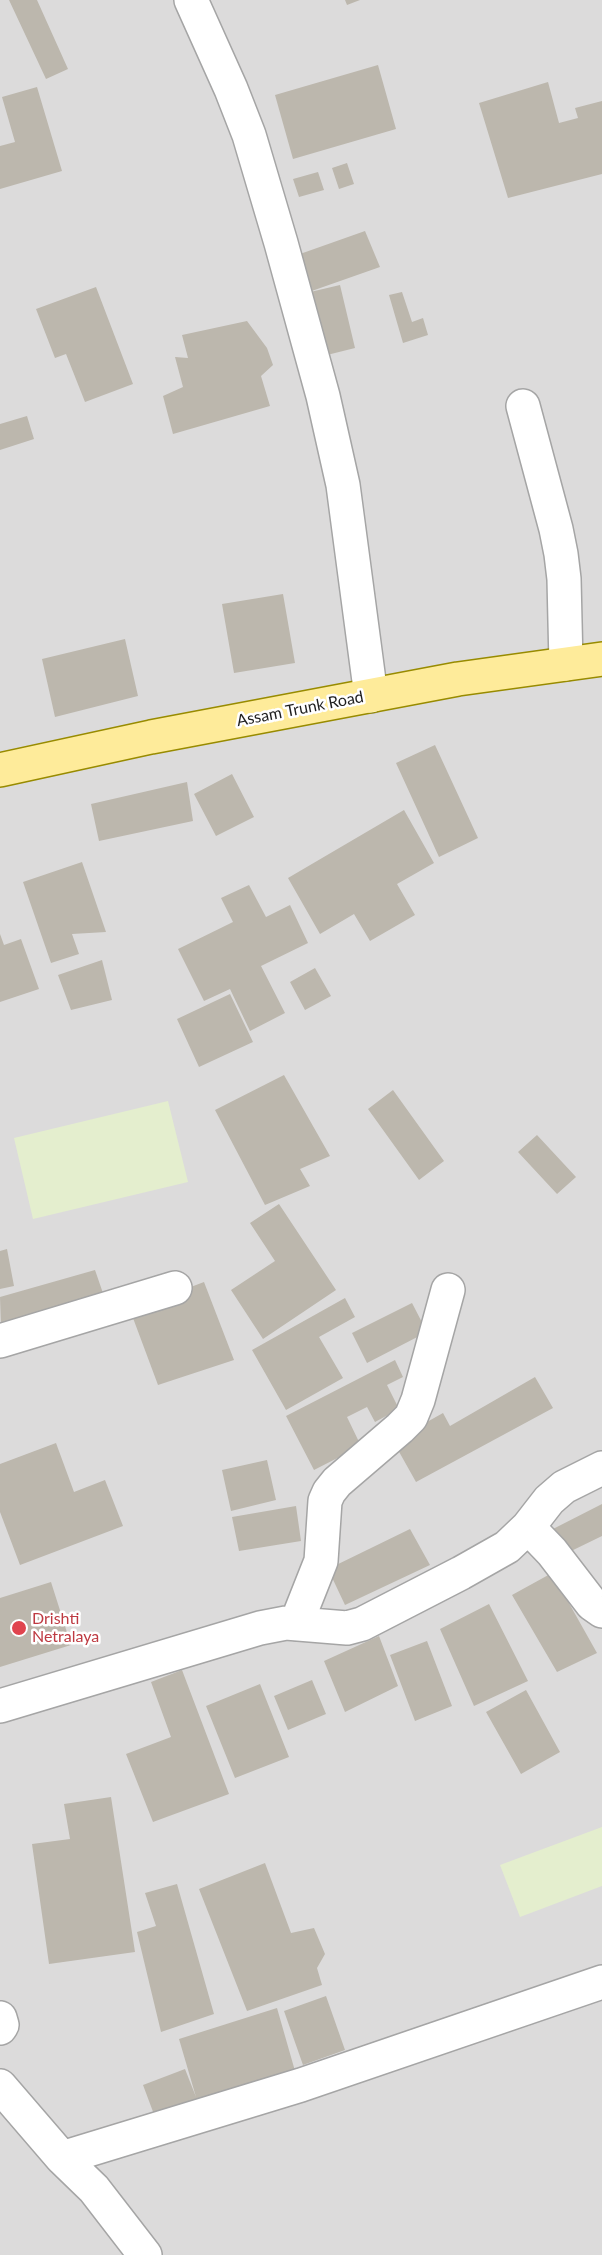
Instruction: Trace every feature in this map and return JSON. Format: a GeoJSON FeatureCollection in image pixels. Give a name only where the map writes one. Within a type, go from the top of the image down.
{"type":"FeatureCollection","features":[{"type":"Feature","properties":{"kind":"main road","name":"Assam Trunk Road"},"geometry":{"type":"LineString","coordinates":[[0,770],[151,737],[458,679],[602,659]]}},
{"type":"Feature","properties":{"kind":"street"},"geometry":{"type":"LineString","coordinates":[[191,0],[249,135],[323,396],[343,485],[371,696]]}},
{"type":"Feature","properties":{"kind":"street"},"geometry":{"type":"LineString","coordinates":[[523,406],[559,546],[564,579],[566,664]]}},
{"type":"Feature","properties":{"kind":"street"},"geometry":{"type":"LineString","coordinates":[[0,1341],[175,1288]]}},
{"type":"Feature","properties":{"kind":"street"},"geometry":{"type":"LineString","coordinates":[[296,1624],[321,1562],[325,1502],[329,1492],[337,1482],[411,1417],[418,1400],[448,1290]]}},
{"type":"Feature","properties":{"kind":"street"},"geometry":{"type":"LineString","coordinates":[[0,1706],[260,1628],[286,1623],[347,1628],[362,1624],[507,1547],[528,1527],[549,1500],[564,1487],[602,1468]]}},
{"type":"Feature","properties":{"kind":"street"},"geometry":{"type":"LineString","coordinates":[[528,1527],[552,1552],[592,1604],[602,1611]]}},
{"type":"Feature","properties":{"kind":"street"},"geometry":{"type":"LineString","coordinates":[[62,2158],[301,2085],[602,1982]]}},
{"type":"Feature","properties":{"kind":"street"},"geometry":{"type":"LineString","coordinates":[[0,2018],[2,2025],[0,2028]]}},
{"type":"Feature","properties":{"kind":"street"},"geometry":{"type":"LineString","coordinates":[[0,2086],[62,2158],[94,2189],[145,2255]]}},
{"type":"Feature","properties":{"kind":"shaded area"},"geometry":{"type":"Polygon","coordinates":[[[0,0],[602,0],[602,2255],[0,2255],[0,0]]]}},
{"type":"Feature","properties":{"kind":"green space"},"geometry":{"type":"Polygon","coordinates":[[[168,1101],[188,1182],[33,1219],[14,1138],[168,1101]]]}},
{"type":"Feature","properties":{"kind":"green space"},"geometry":{"type":"Polygon","coordinates":[[[602,1827],[602,1886],[520,1917],[500,1865],[602,1827]]]}},
{"type":"Feature","properties":{"kind":"building"},"geometry":{"type":"Polygon","coordinates":[[[9,0],[37,0],[68,69],[46,79],[9,0]]]}},
{"type":"Feature","properties":{"kind":"building"},"geometry":{"type":"Polygon","coordinates":[[[345,0],[360,0],[347,5],[345,0]]]}},
{"type":"Feature","properties":{"kind":"building"},"geometry":{"type":"Polygon","coordinates":[[[378,65],[396,129],[293,159],[275,95],[378,65]]]}},
{"type":"Feature","properties":{"kind":"building"},"geometry":{"type":"Polygon","coordinates":[[[548,82],[559,123],[578,118],[575,108],[602,101],[602,174],[508,198],[479,103],[548,82]]]}},
{"type":"Feature","properties":{"kind":"building"},"geometry":{"type":"Polygon","coordinates":[[[37,87],[62,171],[0,189],[0,146],[15,142],[2,97],[37,87]]]}},
{"type":"Feature","properties":{"kind":"building"},"geometry":{"type":"Polygon","coordinates":[[[347,163],[354,184],[339,189],[332,168],[347,163]]]}},
{"type":"Feature","properties":{"kind":"building"},"geometry":{"type":"Polygon","coordinates":[[[318,172],[324,190],[299,197],[293,179],[318,172]]]}},
{"type":"Feature","properties":{"kind":"building"},"geometry":{"type":"Polygon","coordinates":[[[365,231],[380,267],[306,293],[340,285],[355,348],[319,357],[303,294],[300,254],[365,231]]]}},
{"type":"Feature","properties":{"kind":"building"},"geometry":{"type":"Polygon","coordinates":[[[96,287],[133,384],[85,402],[66,354],[55,358],[36,309],[96,287]]]}},
{"type":"Feature","properties":{"kind":"building"},"geometry":{"type":"Polygon","coordinates":[[[402,292],[412,322],[423,318],[428,335],[403,343],[389,295],[402,292]]]}},
{"type":"Feature","properties":{"kind":"building"},"geometry":{"type":"Polygon","coordinates":[[[247,321],[267,348],[273,365],[261,376],[270,406],[173,434],[163,396],[183,387],[175,357],[188,358],[182,335],[247,321]]]}},
{"type":"Feature","properties":{"kind":"building"},"geometry":{"type":"Polygon","coordinates":[[[27,416],[34,439],[0,450],[0,424],[27,416]]]}},
{"type":"Feature","properties":{"kind":"building"},"geometry":{"type":"Polygon","coordinates":[[[283,594],[295,663],[234,673],[222,604],[283,594]]]}},
{"type":"Feature","properties":{"kind":"building"},"geometry":{"type":"Polygon","coordinates":[[[125,639],[138,696],[55,717],[42,659],[125,639]]]}},
{"type":"Feature","properties":{"kind":"building"},"geometry":{"type":"Polygon","coordinates":[[[435,745],[478,838],[439,857],[396,763],[435,745]]]}},
{"type":"Feature","properties":{"kind":"building"},"geometry":{"type":"Polygon","coordinates":[[[232,774],[254,817],[216,836],[194,794],[232,774]]]}},
{"type":"Feature","properties":{"kind":"building"},"geometry":{"type":"Polygon","coordinates":[[[187,782],[193,821],[99,841],[91,804],[187,782]]]}},
{"type":"Feature","properties":{"kind":"building"},"geometry":{"type":"Polygon","coordinates":[[[404,810],[434,863],[397,884],[415,915],[370,941],[354,914],[320,934],[288,878],[404,810]]]}},
{"type":"Feature","properties":{"kind":"building"},"geometry":{"type":"Polygon","coordinates":[[[82,862],[106,932],[72,934],[79,954],[51,963],[23,882],[82,862]]]}},
{"type":"Feature","properties":{"kind":"building"},"geometry":{"type":"Polygon","coordinates":[[[249,885],[266,917],[290,905],[308,943],[261,966],[285,1013],[250,1031],[230,989],[204,1001],[178,949],[233,922],[221,898],[249,885]]]}},
{"type":"Feature","properties":{"kind":"building"},"geometry":{"type":"Polygon","coordinates":[[[0,934],[4,945],[21,939],[39,989],[0,1002],[0,934]]]}},
{"type":"Feature","properties":{"kind":"building"},"geometry":{"type":"Polygon","coordinates":[[[102,960],[112,1000],[71,1010],[58,975],[102,960]]]}},
{"type":"Feature","properties":{"kind":"building"},"geometry":{"type":"Polygon","coordinates":[[[315,968],[331,996],[305,1010],[290,982],[315,968]]]}},
{"type":"Feature","properties":{"kind":"building"},"geometry":{"type":"Polygon","coordinates":[[[230,994],[253,1042],[199,1067],[177,1019],[230,994]]]}},
{"type":"Feature","properties":{"kind":"building"},"geometry":{"type":"Polygon","coordinates":[[[284,1075],[330,1156],[300,1169],[310,1186],[265,1205],[215,1110],[284,1075]]]}},
{"type":"Feature","properties":{"kind":"building"},"geometry":{"type":"Polygon","coordinates":[[[393,1090],[444,1161],[419,1180],[368,1109],[393,1090]]]}},
{"type":"Feature","properties":{"kind":"building"},"geometry":{"type":"Polygon","coordinates":[[[537,1135],[576,1177],[557,1194],[518,1152],[537,1135]]]}},
{"type":"Feature","properties":{"kind":"building"},"geometry":{"type":"Polygon","coordinates":[[[279,1204],[336,1290],[263,1339],[231,1290],[275,1261],[250,1223],[279,1204]]]}},
{"type":"Feature","properties":{"kind":"building"},"geometry":{"type":"Polygon","coordinates":[[[7,1249],[14,1286],[0,1289],[0,1251],[7,1249]]]}},
{"type":"Feature","properties":{"kind":"building"},"geometry":{"type":"Polygon","coordinates":[[[95,1270],[105,1299],[1,1327],[0,1297],[95,1270]]]}},
{"type":"Feature","properties":{"kind":"building"},"geometry":{"type":"Polygon","coordinates":[[[204,1282],[234,1360],[158,1385],[130,1310],[204,1282]]]}},
{"type":"Feature","properties":{"kind":"building"},"geometry":{"type":"Polygon","coordinates":[[[345,1298],[355,1317],[319,1337],[343,1378],[286,1410],[252,1350],[345,1298]]]}},
{"type":"Feature","properties":{"kind":"building"},"geometry":{"type":"Polygon","coordinates":[[[412,1303],[427,1332],[367,1363],[352,1333],[412,1303]]]}},
{"type":"Feature","properties":{"kind":"building"},"geometry":{"type":"Polygon","coordinates":[[[395,1360],[403,1377],[387,1385],[399,1409],[375,1422],[367,1407],[347,1417],[361,1446],[314,1470],[286,1416],[395,1360]]]}},
{"type":"Feature","properties":{"kind":"building"},"geometry":{"type":"Polygon","coordinates":[[[535,1377],[553,1408],[416,1482],[393,1441],[443,1413],[450,1426],[535,1377]]]}},
{"type":"Feature","properties":{"kind":"building"},"geometry":{"type":"Polygon","coordinates":[[[56,1443],[74,1492],[105,1480],[123,1526],[20,1565],[0,1512],[0,1464],[56,1443]]]}},
{"type":"Feature","properties":{"kind":"building"},"geometry":{"type":"Polygon","coordinates":[[[267,1460],[276,1500],[231,1511],[222,1470],[267,1460]]]}},
{"type":"Feature","properties":{"kind":"building"},"geometry":{"type":"Polygon","coordinates":[[[602,1504],[602,1536],[565,1554],[553,1529],[602,1504]]]}},
{"type":"Feature","properties":{"kind":"building"},"geometry":{"type":"Polygon","coordinates":[[[296,1506],[301,1541],[239,1551],[232,1517],[296,1506]]]}},
{"type":"Feature","properties":{"kind":"building"},"geometry":{"type":"Polygon","coordinates":[[[410,1529],[430,1565],[345,1605],[328,1569],[410,1529]]]}},
{"type":"Feature","properties":{"kind":"building"},"geometry":{"type":"Polygon","coordinates":[[[552,1573],[597,1653],[557,1672],[512,1595],[552,1573]]]}},
{"type":"Feature","properties":{"kind":"building"},"geometry":{"type":"Polygon","coordinates":[[[51,1582],[71,1645],[0,1667],[0,1598],[51,1582]]]}},
{"type":"Feature","properties":{"kind":"building"},"geometry":{"type":"Polygon","coordinates":[[[489,1604],[528,1681],[474,1706],[440,1629],[489,1604]]]}},
{"type":"Feature","properties":{"kind":"building"},"geometry":{"type":"Polygon","coordinates":[[[379,1636],[398,1686],[345,1712],[324,1661],[379,1636]]]}},
{"type":"Feature","properties":{"kind":"building"},"geometry":{"type":"Polygon","coordinates":[[[427,1641],[452,1706],[415,1721],[390,1655],[427,1641]]]}},
{"type":"Feature","properties":{"kind":"building"},"geometry":{"type":"Polygon","coordinates":[[[182,1670],[229,1794],[153,1822],[126,1754],[171,1737],[151,1682],[182,1670]]]}},
{"type":"Feature","properties":{"kind":"building"},"geometry":{"type":"Polygon","coordinates":[[[312,1680],[326,1714],[288,1730],[274,1696],[312,1680]]]}},
{"type":"Feature","properties":{"kind":"building"},"geometry":{"type":"Polygon","coordinates":[[[260,1684],[289,1757],[235,1778],[206,1706],[260,1684]]]}},
{"type":"Feature","properties":{"kind":"building"},"geometry":{"type":"Polygon","coordinates":[[[526,1690],[560,1752],[521,1774],[486,1712],[526,1690]]]}},
{"type":"Feature","properties":{"kind":"building"},"geometry":{"type":"Polygon","coordinates":[[[111,1797],[135,1952],[49,1964],[32,1844],[70,1839],[64,1804],[111,1797]]]}},
{"type":"Feature","properties":{"kind":"building"},"geometry":{"type":"Polygon","coordinates":[[[265,1863],[291,1933],[314,1928],[325,1954],[317,1968],[322,1985],[247,2011],[199,1889],[265,1863]]]}},
{"type":"Feature","properties":{"kind":"building"},"geometry":{"type":"Polygon","coordinates":[[[177,1884],[214,2014],[161,2032],[137,1932],[156,1926],[145,1893],[177,1884]]]}},
{"type":"Feature","properties":{"kind":"building"},"geometry":{"type":"Polygon","coordinates":[[[326,1996],[345,2050],[303,2065],[284,2011],[326,1996]]]}},
{"type":"Feature","properties":{"kind":"building"},"geometry":{"type":"Polygon","coordinates":[[[277,2008],[295,2071],[155,2117],[143,2085],[185,2069],[196,2097],[179,2039],[277,2008]]]}},
{"type":"Feature","properties":{"kind":"place","name":"Drishti Netralaya"},"geometry":{"type":"Point","coordinates":[19,1628]}}]}
